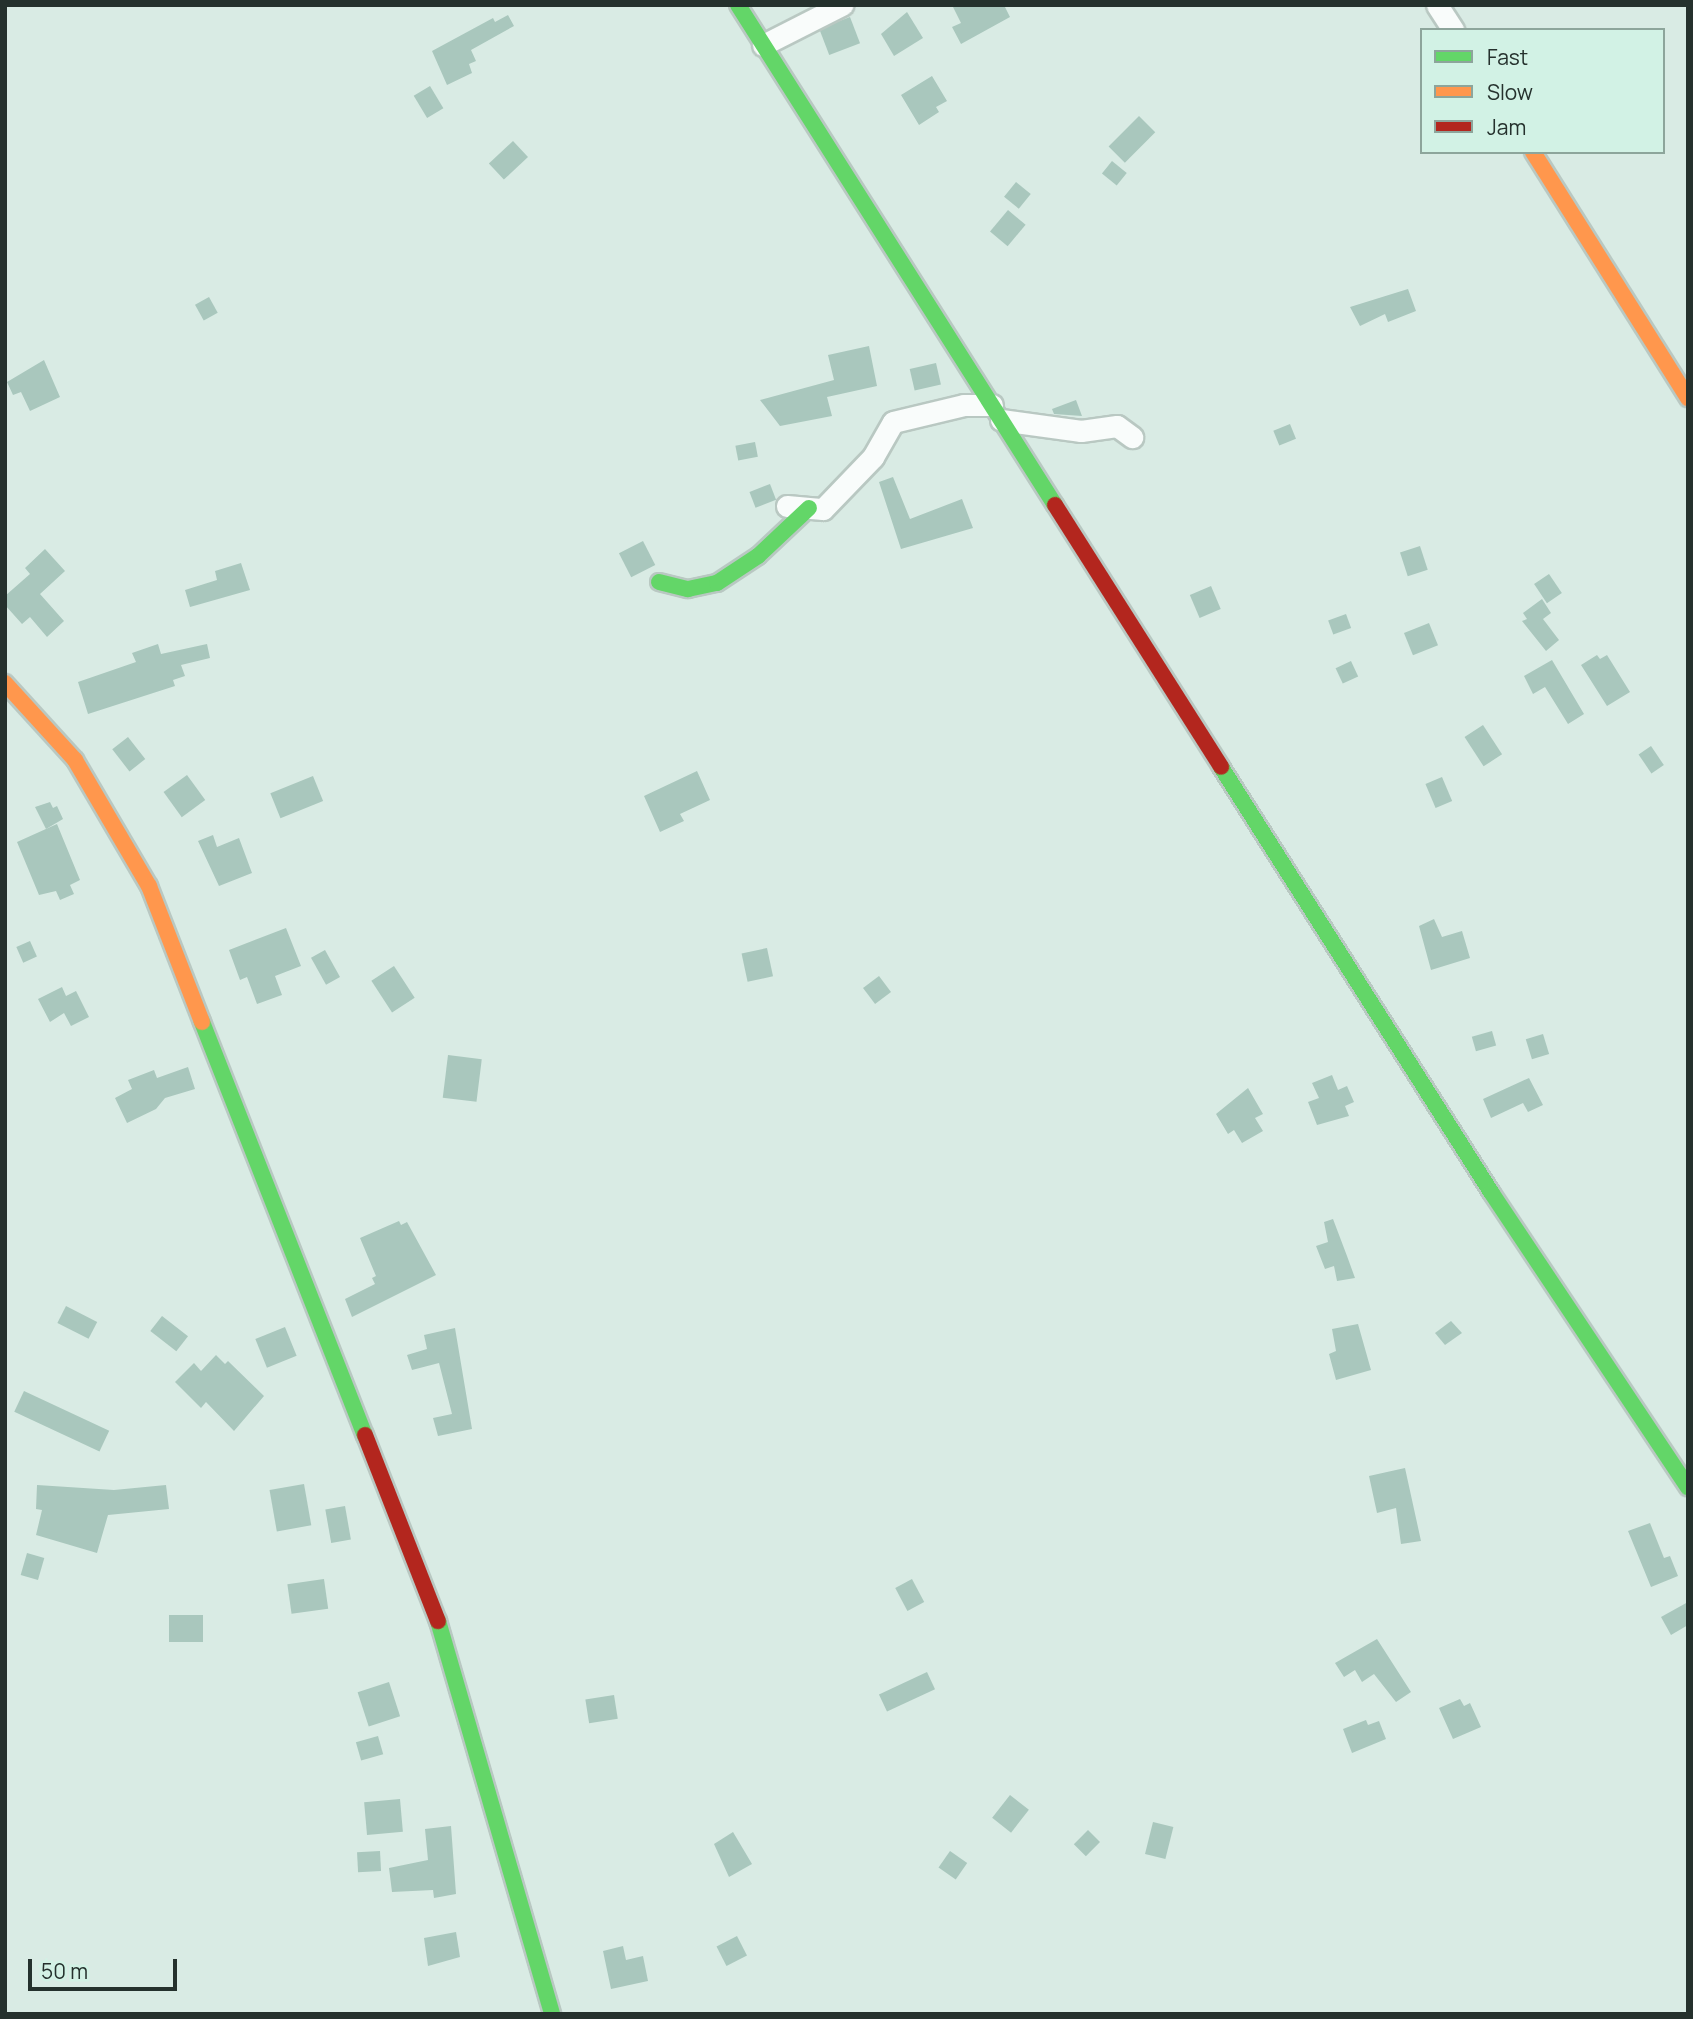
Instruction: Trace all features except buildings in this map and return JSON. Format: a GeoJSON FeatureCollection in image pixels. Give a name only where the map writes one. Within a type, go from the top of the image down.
{"type":"FeatureCollection","features":[{"type":"Feature","properties":{"kind":"street"},"geometry":{"type":"LineString","coordinates":[[738,5],[1491,1192],[1688,1487]]}},
{"type":"Feature","properties":{"kind":"street"},"geometry":{"type":"LineString","coordinates":[[763,45],[842,5]]}},
{"type":"Feature","properties":{"kind":"street"},"geometry":{"type":"LineString","coordinates":[[1437,5],[1452,28]]}},
{"type":"Feature","properties":{"kind":"street"},"geometry":{"type":"LineString","coordinates":[[1534,154],[1688,398]]}},
{"type":"Feature","properties":{"kind":"street"},"geometry":{"type":"LineString","coordinates":[[659,582],[688,589],[717,583],[758,556],[798,507],[823,509],[844,490],[873,457],[893,422],[964,405],[1081,430],[1117,426],[1132,437]]}},
{"type":"Feature","properties":{"kind":"street"},"geometry":{"type":"LineString","coordinates":[[5,683],[75,760],[149,886],[446,1638],[552,2014]]}},
{"type":"Feature","properties":{"kind":"traffic: fast"},"geometry":{"type":"LineString","coordinates":[[738,5],[1055,505]]}},
{"type":"Feature","properties":{"kind":"traffic: fast"},"geometry":{"type":"LineString","coordinates":[[659,582],[688,589],[717,583],[758,556],[809,508]]}},
{"type":"Feature","properties":{"kind":"traffic: fast"},"geometry":{"type":"LineString","coordinates":[[1221,767],[1491,1192],[1688,1487]]}},
{"type":"Feature","properties":{"kind":"traffic: fast"},"geometry":{"type":"LineString","coordinates":[[202,1022],[365,1435]]}},
{"type":"Feature","properties":{"kind":"traffic: fast"},"geometry":{"type":"LineString","coordinates":[[438,1621],[552,2014]]}},
{"type":"Feature","properties":{"kind":"traffic: slow"},"geometry":{"type":"LineString","coordinates":[[1534,154],[1688,398]]}},
{"type":"Feature","properties":{"kind":"traffic: slow"},"geometry":{"type":"LineString","coordinates":[[5,683],[75,760],[149,886],[202,1022]]}},
{"type":"Feature","properties":{"kind":"traffic: jam"},"geometry":{"type":"LineString","coordinates":[[1055,505],[1221,767]]}},
{"type":"Feature","properties":{"kind":"traffic: jam"},"geometry":{"type":"LineString","coordinates":[[365,1435],[438,1621]]}}]}
